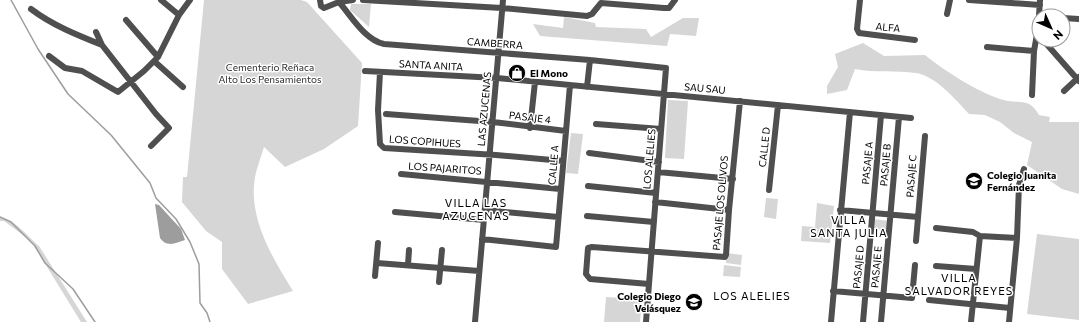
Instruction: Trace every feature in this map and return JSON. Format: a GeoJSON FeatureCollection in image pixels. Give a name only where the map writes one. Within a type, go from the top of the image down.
{"type":"FeatureCollection","features":[{"type":"Feature","properties":{"kind":"street"},"geometry":{"type":"LineString","coordinates":[[161,0],[178,15]]}},
{"type":"Feature","properties":{"kind":"street"},"geometry":{"type":"LineString","coordinates":[[49,56],[65,68],[82,71],[118,92],[156,59],[178,15],[190,0]]}},
{"type":"Feature","properties":{"kind":"street"},"geometry":{"type":"LineString","coordinates":[[320,0],[322,8],[327,8],[339,2],[353,0]]}},
{"type":"Feature","properties":{"kind":"street"},"geometry":{"type":"LineString","coordinates":[[363,0],[502,8],[587,16],[592,14],[598,5],[605,2],[669,8],[675,0]]}},
{"type":"Feature","properties":{"kind":"street","name":"LAS AZUCENAS"},"geometry":{"type":"LineString","coordinates":[[475,322],[503,0]]}},
{"type":"Feature","properties":{"kind":"street","name":"ALFA"},"geometry":{"type":"LineString","coordinates":[[860,0],[859,33],[915,40]]}},
{"type":"Feature","properties":{"kind":"street"},"geometry":{"type":"LineString","coordinates":[[947,14],[950,0]]}},
{"type":"Feature","properties":{"kind":"street"},"geometry":{"type":"LineString","coordinates":[[969,0],[1040,3]]}},
{"type":"Feature","properties":{"kind":"street","name":"CAMBERRA"},"geometry":{"type":"LineString","coordinates":[[339,2],[376,43],[498,54],[590,60],[666,68]]}},
{"type":"Feature","properties":{"kind":"street"},"geometry":{"type":"LineString","coordinates":[[31,9],[41,17],[102,45]]}},
{"type":"Feature","properties":{"kind":"street"},"geometry":{"type":"LineString","coordinates":[[126,20],[156,59],[183,87]]}},
{"type":"Feature","properties":{"kind":"street"},"geometry":{"type":"LineString","coordinates":[[96,32],[102,45],[156,114],[169,128],[151,146]]}},
{"type":"Feature","properties":{"kind":"street"},"geometry":{"type":"LineString","coordinates":[[987,47],[1034,51]]}},
{"type":"Feature","properties":{"kind":"street"},"geometry":{"type":"LineString","coordinates":[[1032,96],[1035,48]]}},
{"type":"Feature","properties":{"kind":"street"},"geometry":{"type":"LineString","coordinates":[[1050,48],[1078,78],[1064,91]]}},
{"type":"Feature","properties":{"kind":"street"},"geometry":{"type":"LineString","coordinates":[[587,87],[590,60]]}},
{"type":"Feature","properties":{"kind":"street","name":"LOS ALELIES"},"geometry":{"type":"LineString","coordinates":[[646,322],[666,68]]}},
{"type":"Feature","properties":{"kind":"street","name":"SANTA ANITA"},"geometry":{"type":"LineString","coordinates":[[365,71],[496,78]]}},
{"type":"Feature","properties":{"kind":"street","name":"LOS COPIHUES"},"geometry":{"type":"LineString","coordinates":[[380,72],[378,110],[380,144],[384,148],[563,161]]}},
{"type":"Feature","properties":{"kind":"street","name":"SAU SAU"},"geometry":{"type":"LineString","coordinates":[[496,78],[911,118]]}},
{"type":"Feature","properties":{"kind":"street"},"geometry":{"type":"LineString","coordinates":[[530,128],[535,82]]}},
{"type":"Feature","properties":{"kind":"street","name":"CALLE A"},"geometry":{"type":"LineString","coordinates":[[482,239],[556,250],[570,85]]}},
{"type":"Feature","properties":{"kind":"street","name":"PASAJE LOS OLIVOS"},"geometry":{"type":"LineString","coordinates":[[651,252],[725,257],[740,101]]}},
{"type":"Feature","properties":{"kind":"street","name":"CALLE D"},"geometry":{"type":"LineString","coordinates":[[769,190],[778,105]]}},
{"type":"Feature","properties":{"kind":"street"},"geometry":{"type":"LineString","coordinates":[[831,322],[850,112]]}},
{"type":"Feature","properties":{"kind":"street","name":"PASAJE 4"},"geometry":{"type":"LineString","coordinates":[[386,114],[493,122],[530,128],[566,131]]}},
{"type":"Feature","properties":{"kind":"street","name":"PASAJE A"},"geometry":{"type":"LineString","coordinates":[[873,213],[881,115]]}},
{"type":"Feature","properties":{"kind":"street","name":"PASAJE B"},"geometry":{"type":"LineString","coordinates":[[891,214],[899,117]]}},
{"type":"Feature","properties":{"kind":"street"},"geometry":{"type":"LineString","coordinates":[[596,124],[661,129]]}},
{"type":"Feature","properties":{"kind":"street","name":"PASAJE C"},"geometry":{"type":"LineString","coordinates":[[916,241],[924,136]]}},
{"type":"Feature","properties":{"kind":"street"},"geometry":{"type":"LineString","coordinates":[[589,153],[659,162]]}},
{"type":"Feature","properties":{"kind":"street"},"geometry":{"type":"LineString","coordinates":[[1009,322],[1017,238],[1019,185],[1024,169]]}},
{"type":"Feature","properties":{"kind":"street"},"geometry":{"type":"LineString","coordinates":[[658,172],[733,179]]}},
{"type":"Feature","properties":{"kind":"street","name":"LOS PAJARITOS"},"geometry":{"type":"LineString","coordinates":[[401,174],[560,189]]}},
{"type":"Feature","properties":{"kind":"street"},"geometry":{"type":"LineString","coordinates":[[588,186],[656,193]]}},
{"type":"Feature","properties":{"kind":"street"},"geometry":{"type":"LineString","coordinates":[[655,202],[729,210]]}},
{"type":"Feature","properties":{"kind":"street"},"geometry":{"type":"LineString","coordinates":[[485,210],[558,217]]}},
{"type":"Feature","properties":{"kind":"street"},"geometry":{"type":"LineString","coordinates":[[840,210],[918,217]]}},
{"type":"Feature","properties":{"kind":"street"},"geometry":{"type":"LineString","coordinates":[[395,212],[484,220]]}},
{"type":"Feature","properties":{"kind":"street","name":"PASAJE D"},"geometry":{"type":"LineString","coordinates":[[863,322],[873,213]]}},
{"type":"Feature","properties":{"kind":"street","name":"PASAJE E"},"geometry":{"type":"LineString","coordinates":[[882,322],[891,214]]}},
{"type":"Feature","properties":{"kind":"street"},"geometry":{"type":"LineString","coordinates":[[586,216],[654,222]]}},
{"type":"Feature","properties":{"kind":"street"},"geometry":{"type":"LineString","coordinates":[[936,228],[973,232],[980,236],[1017,238]]}},
{"type":"Feature","properties":{"kind":"street"},"geometry":{"type":"LineString","coordinates":[[971,322],[980,236]]}},
{"type":"Feature","properties":{"kind":"street"},"geometry":{"type":"LineString","coordinates":[[375,276],[378,243]]}},
{"type":"Feature","properties":{"kind":"street"},"geometry":{"type":"LineString","coordinates":[[649,284],[590,279],[586,274],[587,252],[588,248],[592,247],[651,252]]}},
{"type":"Feature","properties":{"kind":"street"},"geometry":{"type":"LineString","coordinates":[[409,250],[410,273]]}},
{"type":"Feature","properties":{"kind":"street"},"geometry":{"type":"LineString","coordinates":[[438,282],[442,250]]}},
{"type":"Feature","properties":{"kind":"street"},"geometry":{"type":"LineString","coordinates":[[377,263],[479,271]]}},
{"type":"Feature","properties":{"kind":"street"},"geometry":{"type":"LineString","coordinates":[[833,292],[912,298],[915,265]]}},
{"type":"Feature","properties":{"kind":"street"},"geometry":{"type":"LineString","coordinates":[[936,266],[976,269]]}},
{"type":"Feature","properties":{"kind":"street"},"geometry":{"type":"LineString","coordinates":[[929,300],[1010,308]]}},
{"type":"Feature","properties":{"kind":"green space","name":"Cementerio Reñaca Alto Los Pensamientos"},"geometry":{"type":"Polygon","coordinates":[[[204,0],[301,0],[307,2],[362,63],[358,126],[324,149],[285,167],[264,147],[255,177],[255,207],[258,222],[277,265],[293,291],[248,304],[222,269],[222,242],[206,231],[182,202],[183,177],[187,177],[204,0]]]}},
{"type":"Feature","properties":{"kind":"green space"},"geometry":{"type":"Polygon","coordinates":[[[351,4],[371,4],[369,27],[350,10],[351,4]]]}},
{"type":"Feature","properties":{"kind":"green space"},"geometry":{"type":"Polygon","coordinates":[[[564,17],[595,23],[596,27],[646,29],[651,37],[683,18],[699,18],[696,36],[670,34],[667,46],[540,36],[533,24],[563,28],[564,17]]]}},
{"type":"Feature","properties":{"kind":"green space"},"geometry":{"type":"Polygon","coordinates":[[[863,43],[884,56],[925,55],[942,68],[976,89],[1008,101],[1029,104],[1039,115],[1050,117],[1049,122],[1079,122],[1079,194],[1062,189],[1027,165],[1032,142],[1014,133],[1000,122],[985,115],[969,114],[945,89],[923,75],[908,72],[855,69],[847,90],[827,94],[827,86],[838,67],[835,54],[863,43]]]}},
{"type":"Feature","properties":{"kind":"green space"},"geometry":{"type":"Polygon","coordinates":[[[668,100],[688,101],[684,159],[665,158],[668,100]]]}},
{"type":"Feature","properties":{"kind":"green space"},"geometry":{"type":"Polygon","coordinates":[[[571,133],[583,134],[578,174],[566,173],[571,133]]]}},
{"type":"Feature","properties":{"kind":"green space"},"geometry":{"type":"Polygon","coordinates":[[[766,198],[778,199],[776,219],[764,217],[766,198]]]}},
{"type":"Feature","properties":{"kind":"green space"},"geometry":{"type":"Polygon","coordinates":[[[817,203],[834,206],[830,243],[801,241],[802,226],[815,227],[817,203]]]}},
{"type":"Feature","properties":{"kind":"green space"},"geometry":{"type":"Polygon","coordinates":[[[0,217],[16,225],[39,246],[87,322],[81,322],[31,241],[4,221],[0,221],[0,217]]]}},
{"type":"Feature","properties":{"kind":"green space"},"geometry":{"type":"Polygon","coordinates":[[[874,219],[889,221],[887,230],[873,229],[874,219]]]}},
{"type":"Feature","properties":{"kind":"green space"},"geometry":{"type":"Polygon","coordinates":[[[1037,234],[1079,239],[1079,320],[1027,314],[1037,234]]]}},
{"type":"Feature","properties":{"kind":"green space"},"geometry":{"type":"Polygon","coordinates":[[[727,253],[742,255],[741,265],[726,263],[727,253]]]}},
{"type":"Feature","properties":{"kind":"green space"},"geometry":{"type":"Polygon","coordinates":[[[724,265],[741,267],[740,277],[723,276],[724,265]]]}},
{"type":"Feature","properties":{"kind":"green space"},"geometry":{"type":"Polygon","coordinates":[[[606,297],[642,299],[640,322],[604,322],[606,297]]]}},
{"type":"Feature","properties":{"kind":"shaded area"},"geometry":{"type":"Polygon","coordinates":[[[155,204],[159,205],[181,229],[185,240],[169,244],[160,238],[155,204]]]}},
{"type":"Feature","properties":{"kind":"waterway"},"geometry":{"type":"LineString","coordinates":[[11,0],[38,49],[68,94],[111,135],[150,183],[156,198],[176,219],[190,242],[199,264],[200,303],[207,313],[210,322]]}},
{"type":"Feature","properties":{"kind":"waterway"},"geometry":{"type":"LineString","coordinates":[[0,217],[11,222],[35,246],[45,263],[73,289],[95,322]]}},
{"type":"Feature","properties":{"kind":"place","name":"El Mono"},"geometry":{"type":"Point","coordinates":[517,73]}},
{"type":"Feature","properties":{"kind":"place","name":"Colegio Juanita Fernández"},"geometry":{"type":"Point","coordinates":[974,181]}},
{"type":"Feature","properties":{"kind":"place","name":"Colegio Diego Velásquez"},"geometry":{"type":"Point","coordinates":[694,302]}},
{"type":"Feature","properties":{"kind":"district","name":"VILLA LAS AZUCENAS"},"geometry":{"type":"Point","coordinates":[476,208]}},
{"type":"Feature","properties":{"kind":"district","name":"VILLA SANTA JULIA"},"geometry":{"type":"Point","coordinates":[849,225]}},
{"type":"Feature","properties":{"kind":"district","name":"VILLA SALVADOR REYES"},"geometry":{"type":"Point","coordinates":[959,283]}},
{"type":"Feature","properties":{"kind":"district","name":"LOS ALELIES"},"geometry":{"type":"Point","coordinates":[752,295]}}]}
